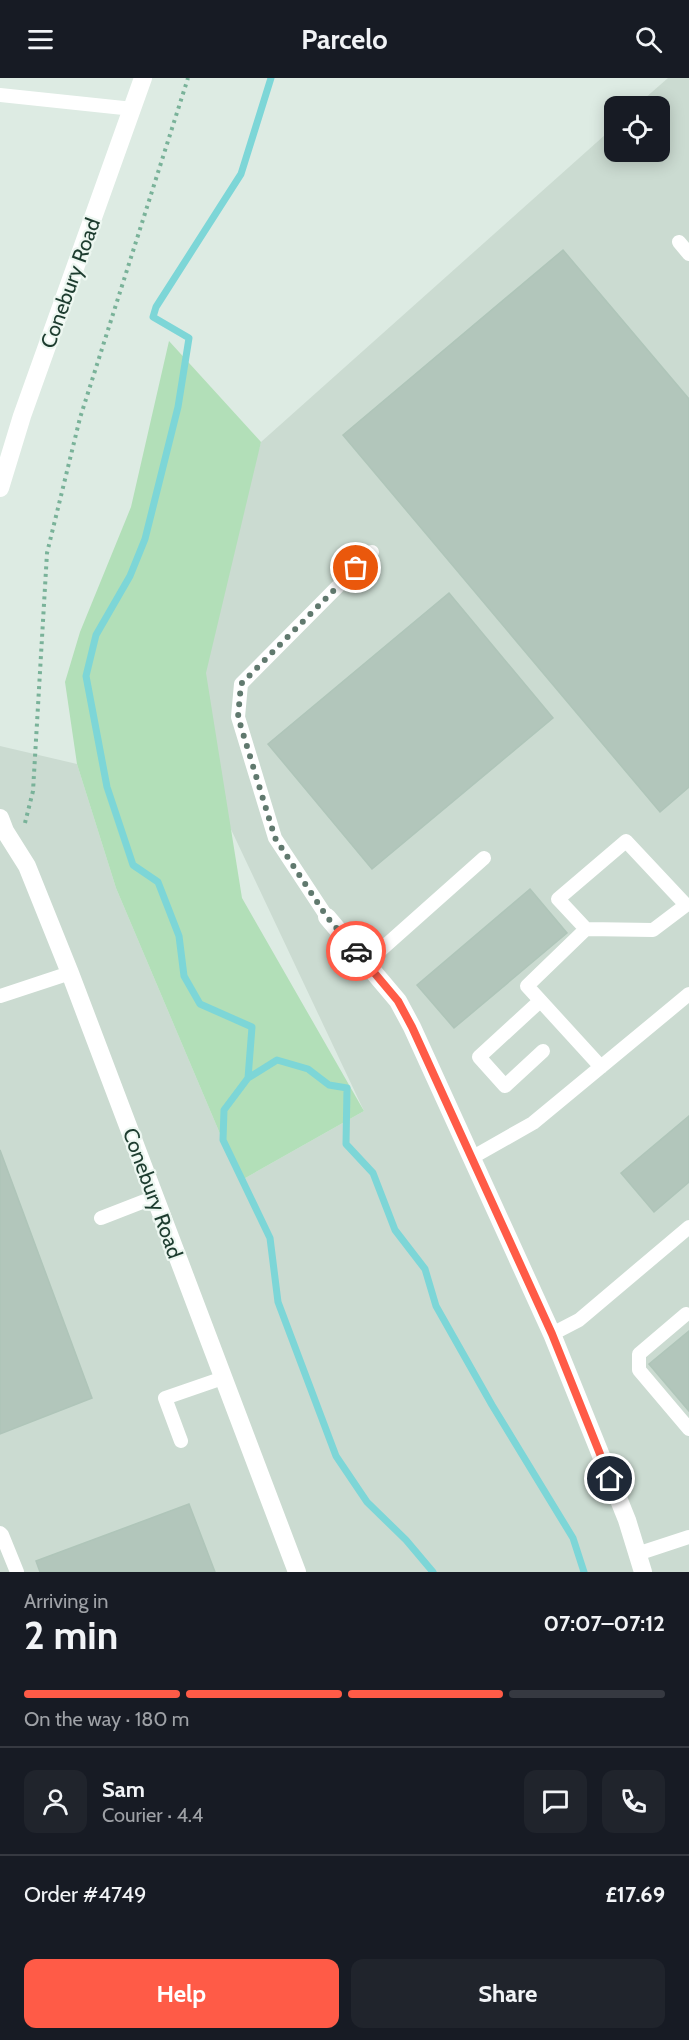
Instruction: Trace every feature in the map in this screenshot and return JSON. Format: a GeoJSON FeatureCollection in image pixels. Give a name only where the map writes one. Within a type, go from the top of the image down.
{"type":"FeatureCollection","features":[{"type":"Feature","properties":{"kind":"street","name":"Conebury Road"},"geometry":{"type":"LineString","coordinates":[[0,488],[22,416],[143,78]]}},
{"type":"Feature","properties":{"kind":"street","name":"Conebury Road"},"geometry":{"type":"LineString","coordinates":[[0,818],[5,831],[27,866],[70,973],[297,1572]]}},
{"type":"Feature","properties":{"kind":"street"},"geometry":{"type":"LineString","coordinates":[[327,917],[398,1001],[412,1027],[552,1334],[627,1520],[643,1572]]}},
{"type":"Feature","properties":{"kind":"lane"},"geometry":{"type":"LineString","coordinates":[[0,95],[133,109]]}},
{"type":"Feature","properties":{"kind":"lane"},"geometry":{"type":"LineString","coordinates":[[679,242],[689,254]]}},
{"type":"Feature","properties":{"kind":"lane"},"geometry":{"type":"LineString","coordinates":[[327,917],[275,838],[238,717],[241,684],[372,552]]}},
{"type":"Feature","properties":{"kind":"lane"},"geometry":{"type":"LineString","coordinates":[[586,929],[558,899],[627,841],[686,905],[653,930],[586,929],[527,986],[601,1067]]}},
{"type":"Feature","properties":{"kind":"lane"},"geometry":{"type":"LineString","coordinates":[[366,963],[484,858]]}},
{"type":"Feature","properties":{"kind":"lane"},"geometry":{"type":"LineString","coordinates":[[0,996],[70,973]]}},
{"type":"Feature","properties":{"kind":"lane"},"geometry":{"type":"LineString","coordinates":[[473,1157],[533,1123],[689,994]]}},
{"type":"Feature","properties":{"kind":"lane"},"geometry":{"type":"LineString","coordinates":[[540,1001],[479,1057],[505,1086],[543,1051]]}},
{"type":"Feature","properties":{"kind":"lane"},"geometry":{"type":"LineString","coordinates":[[101,1218],[155,1197]]}},
{"type":"Feature","properties":{"kind":"lane"},"geometry":{"type":"LineString","coordinates":[[552,1334],[579,1320],[689,1227]]}},
{"type":"Feature","properties":{"kind":"lane"},"geometry":{"type":"LineString","coordinates":[[686,1314],[639,1354],[639,1370],[689,1429]]}},
{"type":"Feature","properties":{"kind":"lane"},"geometry":{"type":"LineString","coordinates":[[181,1442],[165,1398],[223,1378]]}},
{"type":"Feature","properties":{"kind":"lane"},"geometry":{"type":"LineString","coordinates":[[0,1533],[16,1572]]}},
{"type":"Feature","properties":{"kind":"lane"},"geometry":{"type":"LineString","coordinates":[[638,1554],[689,1537]]}},
{"type":"Feature","properties":{"kind":"path"},"geometry":{"type":"LineString","coordinates":[[33,791],[47,553],[80,418],[188,78]]}},
{"type":"Feature","properties":{"kind":"shaded area"},"geometry":{"type":"Polygon","coordinates":[[[668,78],[689,78],[689,1572],[0,1572],[0,746],[77,764],[116,888],[240,1181],[364,1111],[177,715],[261,442],[604,136],[604,162],[670,162],[670,96],[647,96],[668,78]]]}},
{"type":"Feature","properties":{"kind":"green space"},"geometry":{"type":"Polygon","coordinates":[[[169,341],[261,442],[206,673],[242,898],[364,1111],[240,1181],[116,888],[77,764],[65,682],[80,632],[131,507],[169,341]]]}},
{"type":"Feature","properties":{"kind":"building"},"geometry":{"type":"Polygon","coordinates":[[[563,250],[689,399],[689,787],[660,812],[343,435],[563,250]]]}},
{"type":"Feature","properties":{"kind":"building"},"geometry":{"type":"Polygon","coordinates":[[[449,593],[553,718],[372,869],[268,744],[449,593]]]}},
{"type":"Feature","properties":{"kind":"building"},"geometry":{"type":"Polygon","coordinates":[[[530,889],[567,933],[454,1028],[417,985],[530,889]]]}},
{"type":"Feature","properties":{"kind":"building"},"geometry":{"type":"Polygon","coordinates":[[[689,1116],[689,1182],[654,1212],[621,1173],[689,1116]]]}},
{"type":"Feature","properties":{"kind":"building"},"geometry":{"type":"Polygon","coordinates":[[[0,1150],[92,1398],[0,1434],[0,1150]]]}},
{"type":"Feature","properties":{"kind":"building"},"geometry":{"type":"Polygon","coordinates":[[[689,1331],[689,1411],[649,1364],[689,1331]]]}},
{"type":"Feature","properties":{"kind":"building"},"geometry":{"type":"Polygon","coordinates":[[[189,1504],[215,1572],[40,1572],[36,1561],[189,1504]]]}},
{"type":"Feature","properties":{"kind":"waterway"},"geometry":{"type":"LineString","coordinates":[[271,78],[241,174],[156,307],[153,317],[189,338],[178,407],[145,539],[130,576],[96,635],[86,676],[107,787],[133,865],[158,882],[179,936],[184,976],[200,1004],[252,1027],[248,1078],[277,1060],[308,1069],[329,1085],[347,1088],[346,1144],[373,1173],[395,1230],[425,1269],[436,1306],[492,1405],[573,1538],[584,1572]]}},
{"type":"Feature","properties":{"kind":"waterway"},"geometry":{"type":"LineString","coordinates":[[248,1078],[224,1110],[223,1140],[270,1238],[278,1302],[336,1456],[367,1502],[406,1540],[433,1572]]}},
{"type":"Feature","properties":{"kind":"way so far"},"geometry":{"type":"LineString","coordinates":[[356,568],[241,684],[238,717],[275,838],[327,917],[356,951]]}},
{"type":"Feature","properties":{"kind":"route"},"geometry":{"type":"LineString","coordinates":[[356,951],[398,1001],[412,1027],[552,1334],[610,1479]]}}]}
